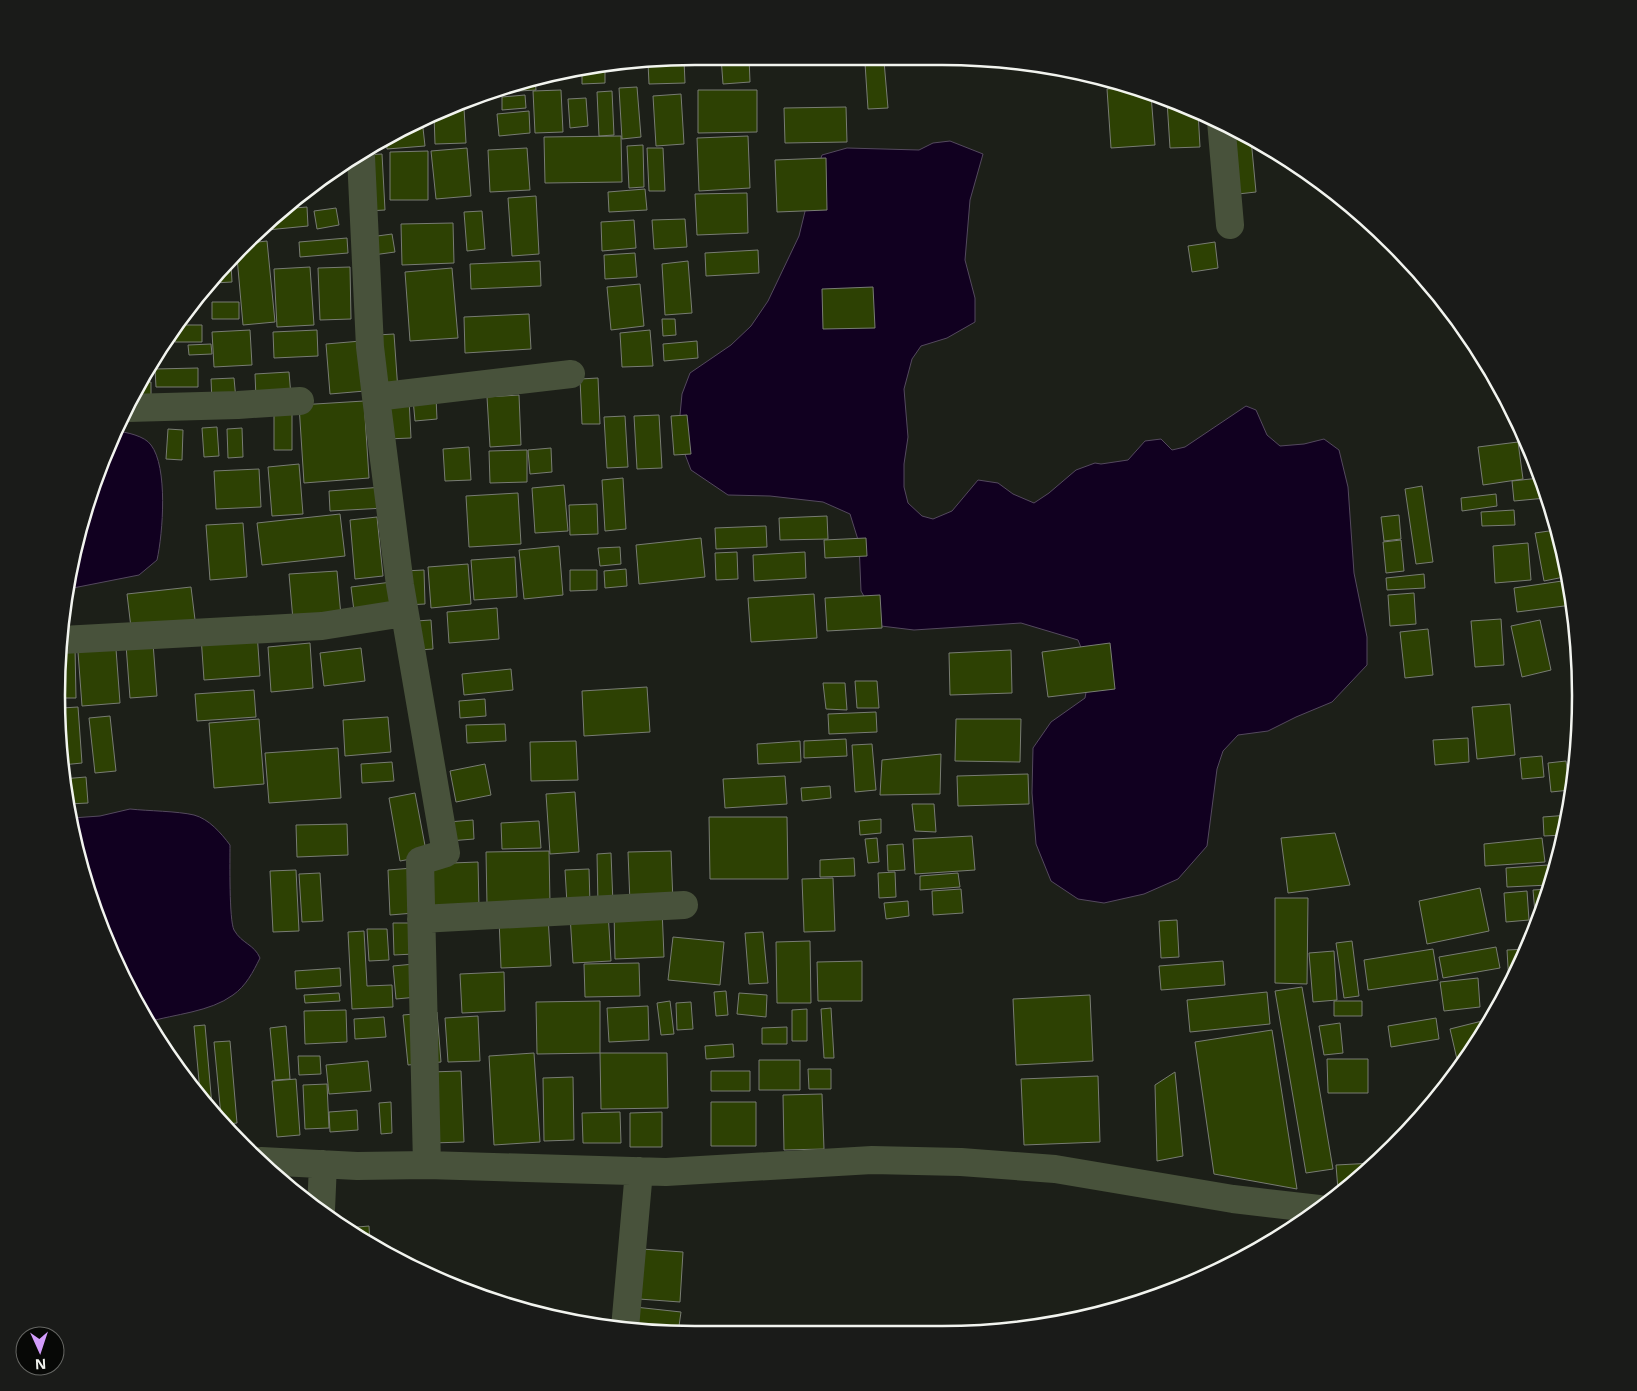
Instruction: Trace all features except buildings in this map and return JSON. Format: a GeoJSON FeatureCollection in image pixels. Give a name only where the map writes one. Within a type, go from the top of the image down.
{"type":"FeatureCollection","features":[{"type":"Feature","properties":{"kind":"street"},"geometry":{"type":"LineString","coordinates":[[1222,131],[1230,225]]}},
{"type":"Feature","properties":{"kind":"street"},"geometry":{"type":"LineString","coordinates":[[361,161],[370,347],[376,397],[404,613],[446,853],[420,861],[427,1165]]}},
{"type":"Feature","properties":{"kind":"street"},"geometry":{"type":"LineString","coordinates":[[376,397],[571,374]]}},
{"type":"Feature","properties":{"kind":"street"},"geometry":{"type":"LineString","coordinates":[[135,408],[300,401]]}},
{"type":"Feature","properties":{"kind":"street"},"geometry":{"type":"LineString","coordinates":[[67,640],[322,626],[404,613]]}},
{"type":"Feature","properties":{"kind":"street"},"geometry":{"type":"LineString","coordinates":[[421,918],[684,905]]}},
{"type":"Feature","properties":{"kind":"street"},"geometry":{"type":"LineString","coordinates":[[271,1161],[357,1166],[427,1165],[666,1172],[872,1160],[961,1162],[1055,1169],[1233,1199],[1310,1207]]}},
{"type":"Feature","properties":{"kind":"street"},"geometry":{"type":"LineString","coordinates":[[321,1203],[323,1164]]}},
{"type":"Feature","properties":{"kind":"street"},"geometry":{"type":"LineString","coordinates":[[626,1322],[639,1171]]}},
{"type":"Feature","properties":{"kind":"shaded area"},"geometry":{"type":"Polygon","coordinates":[[[950,141],[983,154],[970,200],[965,260],[975,298],[975,322],[947,338],[921,346],[912,359],[904,389],[908,437],[904,464],[904,487],[908,503],[922,516],[933,519],[952,511],[978,480],[998,483],[1013,494],[1034,503],[1076,470],[1095,463],[1101,464],[1128,460],[1145,441],[1161,439],[1172,450],[1185,447],[1246,406],[1256,410],[1267,435],[1280,446],[1304,444],[1324,439],[1339,450],[1348,487],[1354,573],[1367,637],[1367,665],[1332,702],[1268,731],[1238,735],[1223,751],[1217,769],[1207,846],[1178,879],[1144,894],[1104,903],[1078,899],[1051,881],[1036,844],[1032,793],[1033,748],[1051,722],[1085,698],[1090,670],[1078,640],[1021,623],[914,630],[881,626],[861,591],[859,543],[850,514],[823,502],[770,496],[728,495],[691,470],[678,436],[682,394],[690,373],[731,345],[751,326],[768,301],[799,236],[809,195],[822,155],[847,148],[919,150],[933,143],[950,141]]]}},
{"type":"Feature","properties":{"kind":"shaded area"},"geometry":{"type":"Polygon","coordinates":[[[123,432],[140,437],[151,445],[160,468],[162,484],[161,534],[157,560],[139,575],[74,588],[86,532],[98,493],[123,432]]]}},
{"type":"Feature","properties":{"kind":"shaded area"},"geometry":{"type":"Polygon","coordinates":[[[130,809],[194,815],[210,823],[230,845],[232,924],[237,935],[255,950],[260,958],[245,983],[233,995],[224,1001],[203,1009],[155,1020],[113,937],[86,859],[77,818],[100,816],[130,809]]]}}]}
